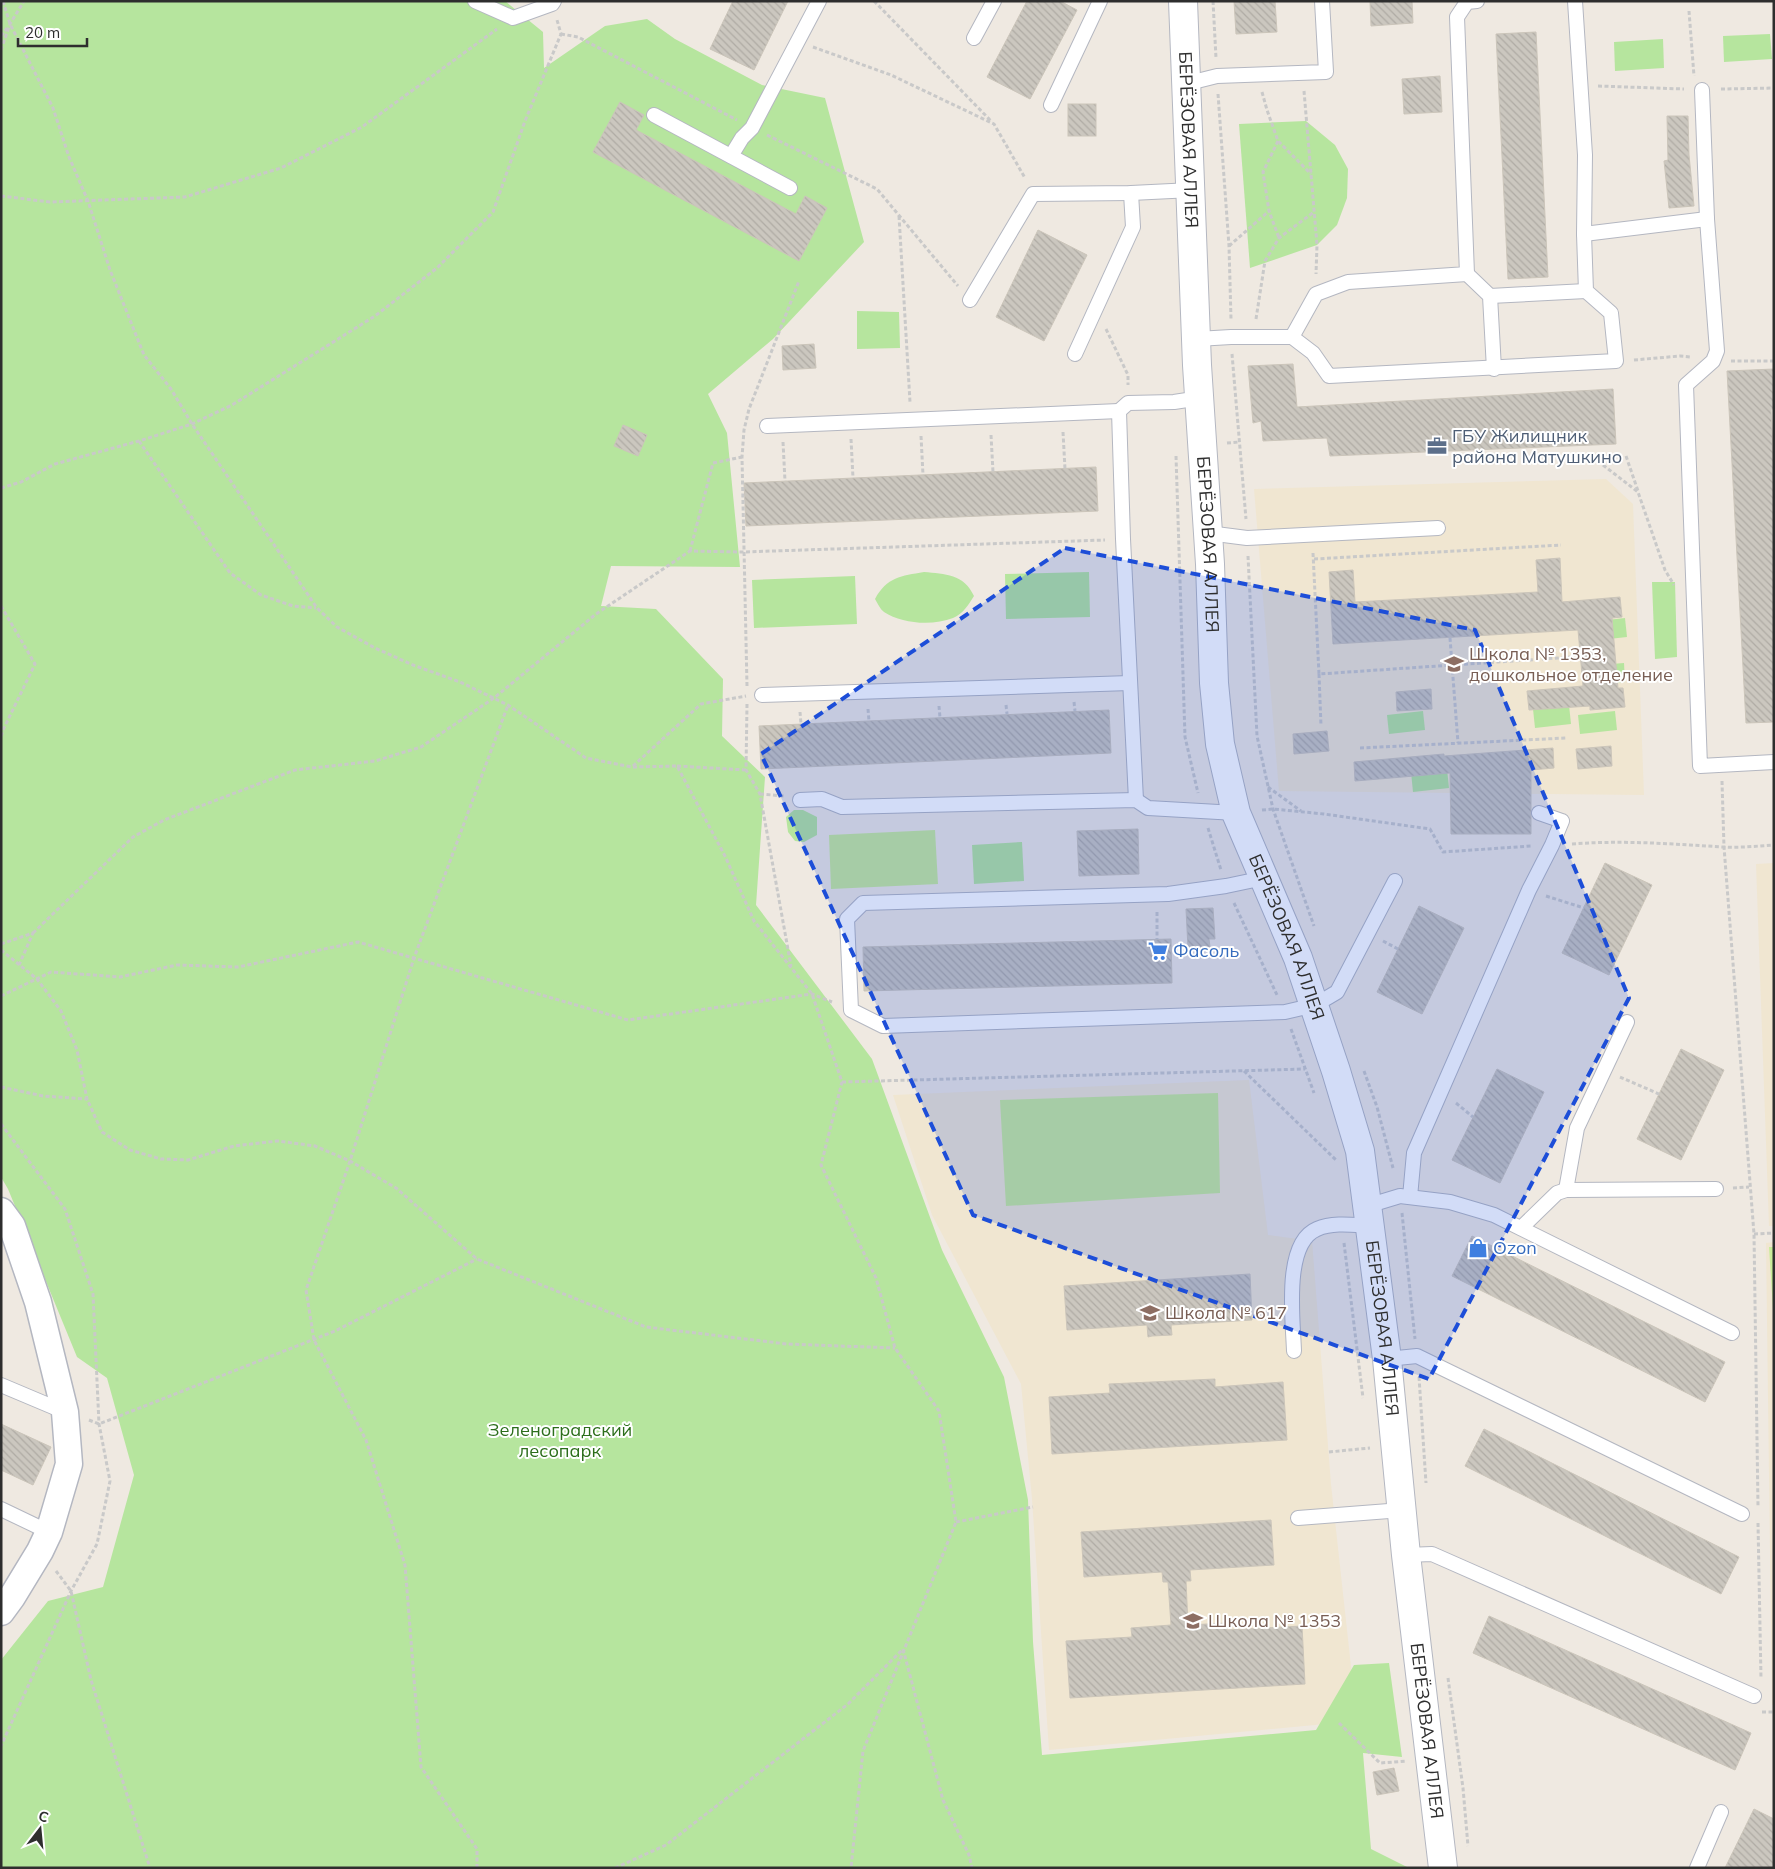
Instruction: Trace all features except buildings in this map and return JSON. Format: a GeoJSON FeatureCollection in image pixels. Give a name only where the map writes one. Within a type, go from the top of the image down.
{"type":"FeatureCollection","features":[{"type":"Feature","properties":{"kind":"street","name":"БЕРЁЗОВАЯ АЛЛЕЯ"},"geometry":{"type":"LineString","coordinates":[[1183,1],[1197,340],[1215,692],[1220,744],[1236,812],[1298,958],[1315,1005],[1360,1151],[1387,1358],[1406,1555],[1443,1868]]}},
{"type":"Feature","properties":{"kind":"street"},"geometry":{"type":"LineString","coordinates":[[1,1211],[12,1226],[38,1302],[65,1412],[69,1464],[44,1541],[12,1597],[1,1612]]}},
{"type":"Feature","properties":{"kind":"lane"},"geometry":{"type":"LineString","coordinates":[[475,1],[513,18],[553,3]]}},
{"type":"Feature","properties":{"kind":"lane"},"geometry":{"type":"LineString","coordinates":[[731,156],[742,138],[752,128],[819,1]]}},
{"type":"Feature","properties":{"kind":"lane"},"geometry":{"type":"LineString","coordinates":[[974,38],[994,1]]}},
{"type":"Feature","properties":{"kind":"lane"},"geometry":{"type":"LineString","coordinates":[[1051,105],[1100,1]]}},
{"type":"Feature","properties":{"kind":"lane"},"geometry":{"type":"LineString","coordinates":[[1185,84],[1217,76],[1326,72],[1322,1]]}},
{"type":"Feature","properties":{"kind":"lane"},"geometry":{"type":"LineString","coordinates":[[1477,1],[1467,2],[1457,17],[1467,274],[1490,296],[1494,369]]}},
{"type":"Feature","properties":{"kind":"lane"},"geometry":{"type":"LineString","coordinates":[[1575,1],[1585,155],[1584,234],[1586,291]]}},
{"type":"Feature","properties":{"kind":"lane"},"geometry":{"type":"LineString","coordinates":[[1702,90],[1707,218],[1717,351],[1712,361],[1686,385],[1700,766],[1774,762]]}},
{"type":"Feature","properties":{"kind":"lane"},"geometry":{"type":"LineString","coordinates":[[654,115],[790,188]]}},
{"type":"Feature","properties":{"kind":"lane"},"geometry":{"type":"LineString","coordinates":[[970,300],[1034,194],[1192,190]]}},
{"type":"Feature","properties":{"kind":"lane"},"geometry":{"type":"LineString","coordinates":[[1075,354],[1133,227],[1131,193]]}},
{"type":"Feature","properties":{"kind":"lane"},"geometry":{"type":"LineString","coordinates":[[1584,234],[1707,218]]}},
{"type":"Feature","properties":{"kind":"lane"},"geometry":{"type":"LineString","coordinates":[[1292,337],[1316,294],[1348,282],[1467,274]]}},
{"type":"Feature","properties":{"kind":"lane"},"geometry":{"type":"LineString","coordinates":[[1197,340],[1231,336],[1292,337],[1313,353],[1329,376],[1494,369],[1616,361],[1611,313],[1586,291],[1490,296]]}},
{"type":"Feature","properties":{"kind":"lane"},"geometry":{"type":"LineString","coordinates":[[768,426],[1062,413],[1200,398]]}},
{"type":"Feature","properties":{"kind":"lane"},"geometry":{"type":"LineString","coordinates":[[1124,407],[1123,539],[1136,800]]}},
{"type":"Feature","properties":{"kind":"lane"},"geometry":{"type":"LineString","coordinates":[[1208,533],[1247,538],[1438,528]]}},
{"type":"Feature","properties":{"kind":"lane"},"geometry":{"type":"LineString","coordinates":[[762,695],[1130,683]]}},
{"type":"Feature","properties":{"kind":"lane"},"geometry":{"type":"LineString","coordinates":[[800,800],[822,799],[842,808],[1136,800],[1148,808],[1236,812]]}},
{"type":"Feature","properties":{"kind":"lane"},"geometry":{"type":"LineString","coordinates":[[1405,1197],[1414,1153],[1529,890],[1552,845],[1562,820],[1538,813]]}},
{"type":"Feature","properties":{"kind":"lane"},"geometry":{"type":"LineString","coordinates":[[1264,878],[1226,886],[1156,894],[862,903],[847,920],[851,1010],[882,1026],[1285,1012],[1315,1005],[1337,992],[1394,881]]}},
{"type":"Feature","properties":{"kind":"lane"},"geometry":{"type":"LineString","coordinates":[[1566,1190],[1577,1128],[1627,1022]]}},
{"type":"Feature","properties":{"kind":"lane"},"geometry":{"type":"LineString","coordinates":[[1521,1228],[1557,1193],[1566,1190],[1716,1189]]}},
{"type":"Feature","properties":{"kind":"lane"},"geometry":{"type":"LineString","coordinates":[[1294,1351],[1292,1271],[1302,1240],[1316,1229],[1368,1216],[1405,1197],[1450,1202],[1494,1215],[1732,1333]]}},
{"type":"Feature","properties":{"kind":"lane"},"geometry":{"type":"LineString","coordinates":[[1387,1358],[1417,1356],[1742,1514]]}},
{"type":"Feature","properties":{"kind":"lane"},"geometry":{"type":"LineString","coordinates":[[1,1385],[65,1412]]}},
{"type":"Feature","properties":{"kind":"lane"},"geometry":{"type":"LineString","coordinates":[[1,1510],[44,1541]]}},
{"type":"Feature","properties":{"kind":"lane"},"geometry":{"type":"LineString","coordinates":[[1298,1518],[1402,1510]]}},
{"type":"Feature","properties":{"kind":"lane"},"geometry":{"type":"LineString","coordinates":[[1406,1555],[1432,1554],[1759,1697]]}},
{"type":"Feature","properties":{"kind":"lane"},"geometry":{"type":"LineString","coordinates":[[1697,1868],[1721,1812]]}},
{"type":"Feature","properties":{"kind":"path"},"geometry":{"type":"LineString","coordinates":[[3,1],[10,24],[53,108],[69,157],[88,201],[110,270],[144,355],[171,389],[192,424],[316,608],[337,627],[375,648],[413,665],[460,682],[508,705],[586,758],[632,767],[677,766],[746,770]]}},
{"type":"Feature","properties":{"kind":"path"},"geometry":{"type":"LineString","coordinates":[[1,36],[24,1]]}},
{"type":"Feature","properties":{"kind":"path"},"geometry":{"type":"LineString","coordinates":[[874,1],[994,124],[1034,194]]}},
{"type":"Feature","properties":{"kind":"path"},"geometry":{"type":"LineString","coordinates":[[1213,1],[1229,246],[1231,336],[1247,538],[1257,736],[1273,809],[1315,928]]}},
{"type":"Feature","properties":{"kind":"path"},"geometry":{"type":"LineString","coordinates":[[1,488],[21,482],[55,464],[192,424],[232,405],[375,316],[438,268],[493,212],[525,121],[561,34],[553,3]]}},
{"type":"Feature","properties":{"kind":"path"},"geometry":{"type":"LineString","coordinates":[[1689,12],[1694,80],[1702,90]]}},
{"type":"Feature","properties":{"kind":"path"},"geometry":{"type":"LineString","coordinates":[[1,196],[50,202],[185,196],[281,168],[362,128],[513,18]]}},
{"type":"Feature","properties":{"kind":"path"},"geometry":{"type":"LineString","coordinates":[[1,50],[10,24]]}},
{"type":"Feature","properties":{"kind":"path"},"geometry":{"type":"LineString","coordinates":[[561,34],[578,37],[752,128],[876,189],[970,300]]}},
{"type":"Feature","properties":{"kind":"path"},"geometry":{"type":"LineString","coordinates":[[799,42],[891,75],[994,124]]}},
{"type":"Feature","properties":{"kind":"path"},"geometry":{"type":"LineString","coordinates":[[1303,73],[1317,245],[1316,294]]}},
{"type":"Feature","properties":{"kind":"path"},"geometry":{"type":"LineString","coordinates":[[1258,74],[1267,110],[1278,141],[1311,174]]}},
{"type":"Feature","properties":{"kind":"path"},"geometry":{"type":"LineString","coordinates":[[1580,86],[1702,90],[1774,88]]}},
{"type":"Feature","properties":{"kind":"path"},"geometry":{"type":"LineString","coordinates":[[1278,141],[1263,172],[1269,211],[1279,238]]}},
{"type":"Feature","properties":{"kind":"path"},"geometry":{"type":"LineString","coordinates":[[1229,246],[1269,211]]}},
{"type":"Feature","properties":{"kind":"path"},"geometry":{"type":"LineString","coordinates":[[1254,337],[1265,261],[1279,238],[1314,212]]}},
{"type":"Feature","properties":{"kind":"path"},"geometry":{"type":"LineString","coordinates":[[899,215],[916,420],[923,475]]}},
{"type":"Feature","properties":{"kind":"path"},"geometry":{"type":"LineString","coordinates":[[1096,308],[1128,375],[1124,407]]}},
{"type":"Feature","properties":{"kind":"path"},"geometry":{"type":"LineString","coordinates":[[1062,413],[1064,468]]}},
{"type":"Feature","properties":{"kind":"path"},"geometry":{"type":"LineString","coordinates":[[990,416],[993,472]]}},
{"type":"Feature","properties":{"kind":"path"},"geometry":{"type":"LineString","coordinates":[[850,423],[853,478]]}},
{"type":"Feature","properties":{"kind":"path"},"geometry":{"type":"LineString","coordinates":[[783,426],[785,481]]}},
{"type":"Feature","properties":{"kind":"path"},"geometry":{"type":"LineString","coordinates":[[139,441],[230,573],[261,594],[293,606],[316,608]]}},
{"type":"Feature","properties":{"kind":"path"},"geometry":{"type":"LineString","coordinates":[[1626,456],[1665,570],[1690,608],[1694,609]]}},
{"type":"Feature","properties":{"kind":"path"},"geometry":{"type":"LineString","coordinates":[[690,551],[713,463],[742,457]]}},
{"type":"Feature","properties":{"kind":"path"},"geometry":{"type":"LineString","coordinates":[[1603,464],[1638,492]]}},
{"type":"Feature","properties":{"kind":"path"},"geometry":{"type":"LineString","coordinates":[[1312,534],[1321,726]]}},
{"type":"Feature","properties":{"kind":"path"},"geometry":{"type":"LineString","coordinates":[[19,965],[33,933],[133,837],[164,820],[295,770],[375,761],[421,747],[494,698],[596,614],[690,551],[743,552],[1123,539]]}},
{"type":"Feature","properties":{"kind":"path"},"geometry":{"type":"LineString","coordinates":[[1314,559],[1560,545]]}},
{"type":"Feature","properties":{"kind":"path"},"geometry":{"type":"LineString","coordinates":[[743,552],[747,696],[746,770],[760,794],[792,968]]}},
{"type":"Feature","properties":{"kind":"path"},"geometry":{"type":"LineString","coordinates":[[1,606],[35,664],[1,737]]}},
{"type":"Feature","properties":{"kind":"path"},"geometry":{"type":"LineString","coordinates":[[1450,638],[1458,743]]}},
{"type":"Feature","properties":{"kind":"path"},"geometry":{"type":"LineString","coordinates":[[1319,674],[1572,657]]}},
{"type":"Feature","properties":{"kind":"path"},"geometry":{"type":"LineString","coordinates":[[632,767],[701,704],[762,695]]}},
{"type":"Feature","properties":{"kind":"path"},"geometry":{"type":"LineString","coordinates":[[478,1868],[477,1849],[421,1767],[405,1565],[366,1440],[314,1340],[306,1290],[350,1161],[414,958],[508,705]]}},
{"type":"Feature","properties":{"kind":"path"},"geometry":{"type":"LineString","coordinates":[[1360,748],[1566,738]]}},
{"type":"Feature","properties":{"kind":"path"},"geometry":{"type":"LineString","coordinates":[[677,766],[725,856],[754,921],[812,994],[842,1082],[821,1165],[876,1278],[895,1348],[939,1412],[956,1522],[863,1752],[851,1868]]}},
{"type":"Feature","properties":{"kind":"path"},"geometry":{"type":"LineString","coordinates":[[1721,766],[1724,847],[1754,1234],[1758,1512]]}},
{"type":"Feature","properties":{"kind":"path"},"geometry":{"type":"LineString","coordinates":[[1268,787],[1301,812]]}},
{"type":"Feature","properties":{"kind":"path"},"geometry":{"type":"LineString","coordinates":[[760,794],[784,796]]}},
{"type":"Feature","properties":{"kind":"path"},"geometry":{"type":"LineString","coordinates":[[1273,809],[1430,829],[1442,852],[1608,841],[1699,844],[1724,847],[1774,845]]}},
{"type":"Feature","properties":{"kind":"path"},"geometry":{"type":"LineString","coordinates":[[1529,890],[1584,908]]}},
{"type":"Feature","properties":{"kind":"path"},"geometry":{"type":"LineString","coordinates":[[1156,894],[1157,939]]}},
{"type":"Feature","properties":{"kind":"path"},"geometry":{"type":"LineString","coordinates":[[1,944],[33,933]]}},
{"type":"Feature","properties":{"kind":"path"},"geometry":{"type":"LineString","coordinates":[[1,996],[51,972],[120,977],[177,965],[238,967],[358,942],[628,1020],[812,994],[851,1010]]}},
{"type":"Feature","properties":{"kind":"path"},"geometry":{"type":"LineString","coordinates":[[1,950],[37,979],[61,1012],[77,1050],[86,1099],[102,1132],[130,1150],[161,1159],[188,1160],[234,1146],[278,1140],[315,1146],[350,1161],[396,1188],[477,1259],[646,1326],[787,1344],[895,1348]]}},
{"type":"Feature","properties":{"kind":"path"},"geometry":{"type":"LineString","coordinates":[[1362,1063],[1405,1197],[1427,1489]]}},
{"type":"Feature","properties":{"kind":"path"},"geometry":{"type":"LineString","coordinates":[[842,1082],[1306,1069]]}},
{"type":"Feature","properties":{"kind":"path"},"geometry":{"type":"LineString","coordinates":[[1605,1070],[1659,1094]]}},
{"type":"Feature","properties":{"kind":"path"},"geometry":{"type":"LineString","coordinates":[[1243,1071],[1336,1160]]}},
{"type":"Feature","properties":{"kind":"path"},"geometry":{"type":"LineString","coordinates":[[1,1087],[43,1096],[86,1099]]}},
{"type":"Feature","properties":{"kind":"path"},"geometry":{"type":"LineString","coordinates":[[1442,1092],[1473,1117]]}},
{"type":"Feature","properties":{"kind":"path"},"geometry":{"type":"LineString","coordinates":[[1754,1234],[1774,1233]]}},
{"type":"Feature","properties":{"kind":"path"},"geometry":{"type":"LineString","coordinates":[[65,1412],[99,1424],[335,1332],[477,1259]]}},
{"type":"Feature","properties":{"kind":"path"},"geometry":{"type":"LineString","coordinates":[[1329,1452],[1370,1448]]}},
{"type":"Feature","properties":{"kind":"path"},"geometry":{"type":"LineString","coordinates":[[956,1522],[1033,1507]]}},
{"type":"Feature","properties":{"kind":"path"},"geometry":{"type":"LineString","coordinates":[[1758,1522],[1759,1697],[1761,1712],[1774,1712]]}},
{"type":"Feature","properties":{"kind":"path"},"geometry":{"type":"LineString","coordinates":[[44,1541],[71,1590],[91,1680],[150,1868]]}},
{"type":"Feature","properties":{"kind":"path"},"geometry":{"type":"LineString","coordinates":[[615,1868],[666,1845],[848,1704],[904,1649]]}},
{"type":"Feature","properties":{"kind":"path"},"geometry":{"type":"LineString","coordinates":[[904,1649],[943,1800],[969,1855],[972,1868]]}},
{"type":"Feature","properties":{"kind":"path"},"geometry":{"type":"LineString","coordinates":[[1447,1671],[1463,1788],[1468,1850]]}},
{"type":"Feature","properties":{"kind":"path"},"geometry":{"type":"LineString","coordinates":[[1339,1722],[1380,1763],[1408,1761]]}},
{"type":"Feature","properties":{"kind":"highlighted area"},"geometry":{"type":"Polygon","coordinates":[[[1065,548],[1475,630],[1629,998],[1429,1379],[973,1215],[761,754],[1065,548]]]}},
{"type":"Feature","properties":{"kind":"shaded area","name":"Школа № 1353, дошкольное отделение"},"geometry":{"type":"Polygon","coordinates":[[[1606,479],[1633,504],[1644,795],[1279,791],[1254,489],[1606,479]]]}},
{"type":"Feature","properties":{"kind":"shaded area"},"geometry":{"type":"Polygon","coordinates":[[[1774,863],[1774,1226],[1769,1226],[1756,864],[1774,863]]]}},
{"type":"Feature","properties":{"kind":"shaded area","name":"Школа № 617"},"geometry":{"type":"Polygon","coordinates":[[[1249,1080],[1268,1235],[1312,1241],[1331,1484],[1357,1721],[1049,1750],[1032,1499],[1021,1384],[932,1215],[893,1095],[1249,1080]]]}},
{"type":"Feature","properties":{"kind":"shaded area"},"geometry":{"type":"Polygon","coordinates":[[[1774,1242],[1774,1705],[1772,1705],[1766,1243],[1774,1242]]]}},
{"type":"Feature","properties":{"kind":"green space","name":"Зеленоградский лесопарк"},"geometry":{"type":"Polygon","coordinates":[[[1,1],[505,1],[543,32],[544,68],[605,26],[647,19],[675,39],[762,85],[825,98],[864,242],[773,339],[708,394],[727,433],[740,567],[611,566],[601,606],[656,609],[723,679],[722,736],[765,777],[756,905],[872,1059],[942,1250],[1004,1377],[1028,1500],[1033,1642],[1042,1755],[1316,1730],[1354,1665],[1389,1663],[1402,1757],[1363,1753],[1371,1849],[1409,1868],[1,1868],[1,1660],[48,1601],[103,1587],[134,1475],[107,1378],[77,1357],[8,1189],[1,1177],[1,1]]]}},
{"type":"Feature","properties":{"kind":"green space"},"geometry":{"type":"Polygon","coordinates":[[[1770,34],[1772,59],[1724,62],[1723,36],[1770,34]]]}},
{"type":"Feature","properties":{"kind":"green space"},"geometry":{"type":"Polygon","coordinates":[[[1663,39],[1664,68],[1615,71],[1614,42],[1663,39]]]}},
{"type":"Feature","properties":{"kind":"green space"},"geometry":{"type":"Polygon","coordinates":[[[1306,121],[1335,145],[1348,169],[1347,198],[1337,225],[1317,245],[1250,268],[1239,124],[1306,121]]]}},
{"type":"Feature","properties":{"kind":"green space"},"geometry":{"type":"Polygon","coordinates":[[[857,311],[899,312],[900,348],[857,349],[857,311]]]}},
{"type":"Feature","properties":{"kind":"green space"},"geometry":{"type":"Polygon","coordinates":[[[924,572],[953,576],[965,583],[974,596],[960,614],[945,621],[927,623],[908,621],[891,616],[881,609],[875,599],[884,586],[902,576],[924,572]]]}},
{"type":"Feature","properties":{"kind":"green space"},"geometry":{"type":"Polygon","coordinates":[[[1089,572],[1090,617],[1006,619],[1005,574],[1089,572]]]}},
{"type":"Feature","properties":{"kind":"green space"},"geometry":{"type":"Polygon","coordinates":[[[855,576],[857,624],[754,628],[752,580],[855,576]]]}},
{"type":"Feature","properties":{"kind":"green space"},"geometry":{"type":"Polygon","coordinates":[[[1652,582],[1675,582],[1677,657],[1655,659],[1652,582]]]}},
{"type":"Feature","properties":{"kind":"green space"},"geometry":{"type":"Polygon","coordinates":[[[1625,618],[1627,637],[1591,641],[1589,622],[1625,618]]]}},
{"type":"Feature","properties":{"kind":"green space"},"geometry":{"type":"Polygon","coordinates":[[[1624,663],[1625,682],[1589,686],[1587,666],[1624,663]]]}},
{"type":"Feature","properties":{"kind":"green space"},"geometry":{"type":"Polygon","coordinates":[[[1569,705],[1571,724],[1535,728],[1533,709],[1569,705]]]}},
{"type":"Feature","properties":{"kind":"green space"},"geometry":{"type":"Polygon","coordinates":[[[1423,711],[1425,730],[1389,734],[1387,715],[1423,711]]]}},
{"type":"Feature","properties":{"kind":"green space"},"geometry":{"type":"Polygon","coordinates":[[[1615,711],[1617,730],[1580,734],[1578,715],[1615,711]]]}},
{"type":"Feature","properties":{"kind":"green space"},"geometry":{"type":"Polygon","coordinates":[[[1447,769],[1449,788],[1413,792],[1411,772],[1447,769]]]}},
{"type":"Feature","properties":{"kind":"green space"},"geometry":{"type":"Polygon","coordinates":[[[794,810],[803,810],[817,817],[817,835],[804,842],[795,841],[788,832],[786,817],[794,810]]]}},
{"type":"Feature","properties":{"kind":"green space"},"geometry":{"type":"Polygon","coordinates":[[[935,830],[938,884],[831,889],[829,835],[935,830]]]}},
{"type":"Feature","properties":{"kind":"green space"},"geometry":{"type":"Polygon","coordinates":[[[1022,842],[1024,881],[974,884],[972,845],[1022,842]]]}},
{"type":"Feature","properties":{"kind":"green space"},"geometry":{"type":"Polygon","coordinates":[[[1218,1093],[1220,1193],[1006,1206],[1000,1100],[1218,1093]]]}},
{"type":"Feature","properties":{"kind":"green space"},"geometry":{"type":"Polygon","coordinates":[[[1769,1247],[1774,1247],[1774,1325],[1769,1247]]]}},
{"type":"Feature","properties":{"kind":"place","name":"ГБУ Жилищник района Матушкино"},"geometry":{"type":"Point","coordinates":[1437,446]}},
{"type":"Feature","properties":{"kind":"place","name":"Школа № 1353, дошкольное отделение"},"geometry":{"type":"Point","coordinates":[1454,664]}},
{"type":"Feature","properties":{"kind":"place","name":"Фасоль"},"geometry":{"type":"Point","coordinates":[1158,951]}},
{"type":"Feature","properties":{"kind":"place","name":"Ozon"},"geometry":{"type":"Point","coordinates":[1478,1248]}},
{"type":"Feature","properties":{"kind":"place","name":"Школа № 617"},"geometry":{"type":"Point","coordinates":[1150,1313]}},
{"type":"Feature","properties":{"kind":"place","name":"Школа № 1353"},"geometry":{"type":"Point","coordinates":[1193,1621]}}]}
